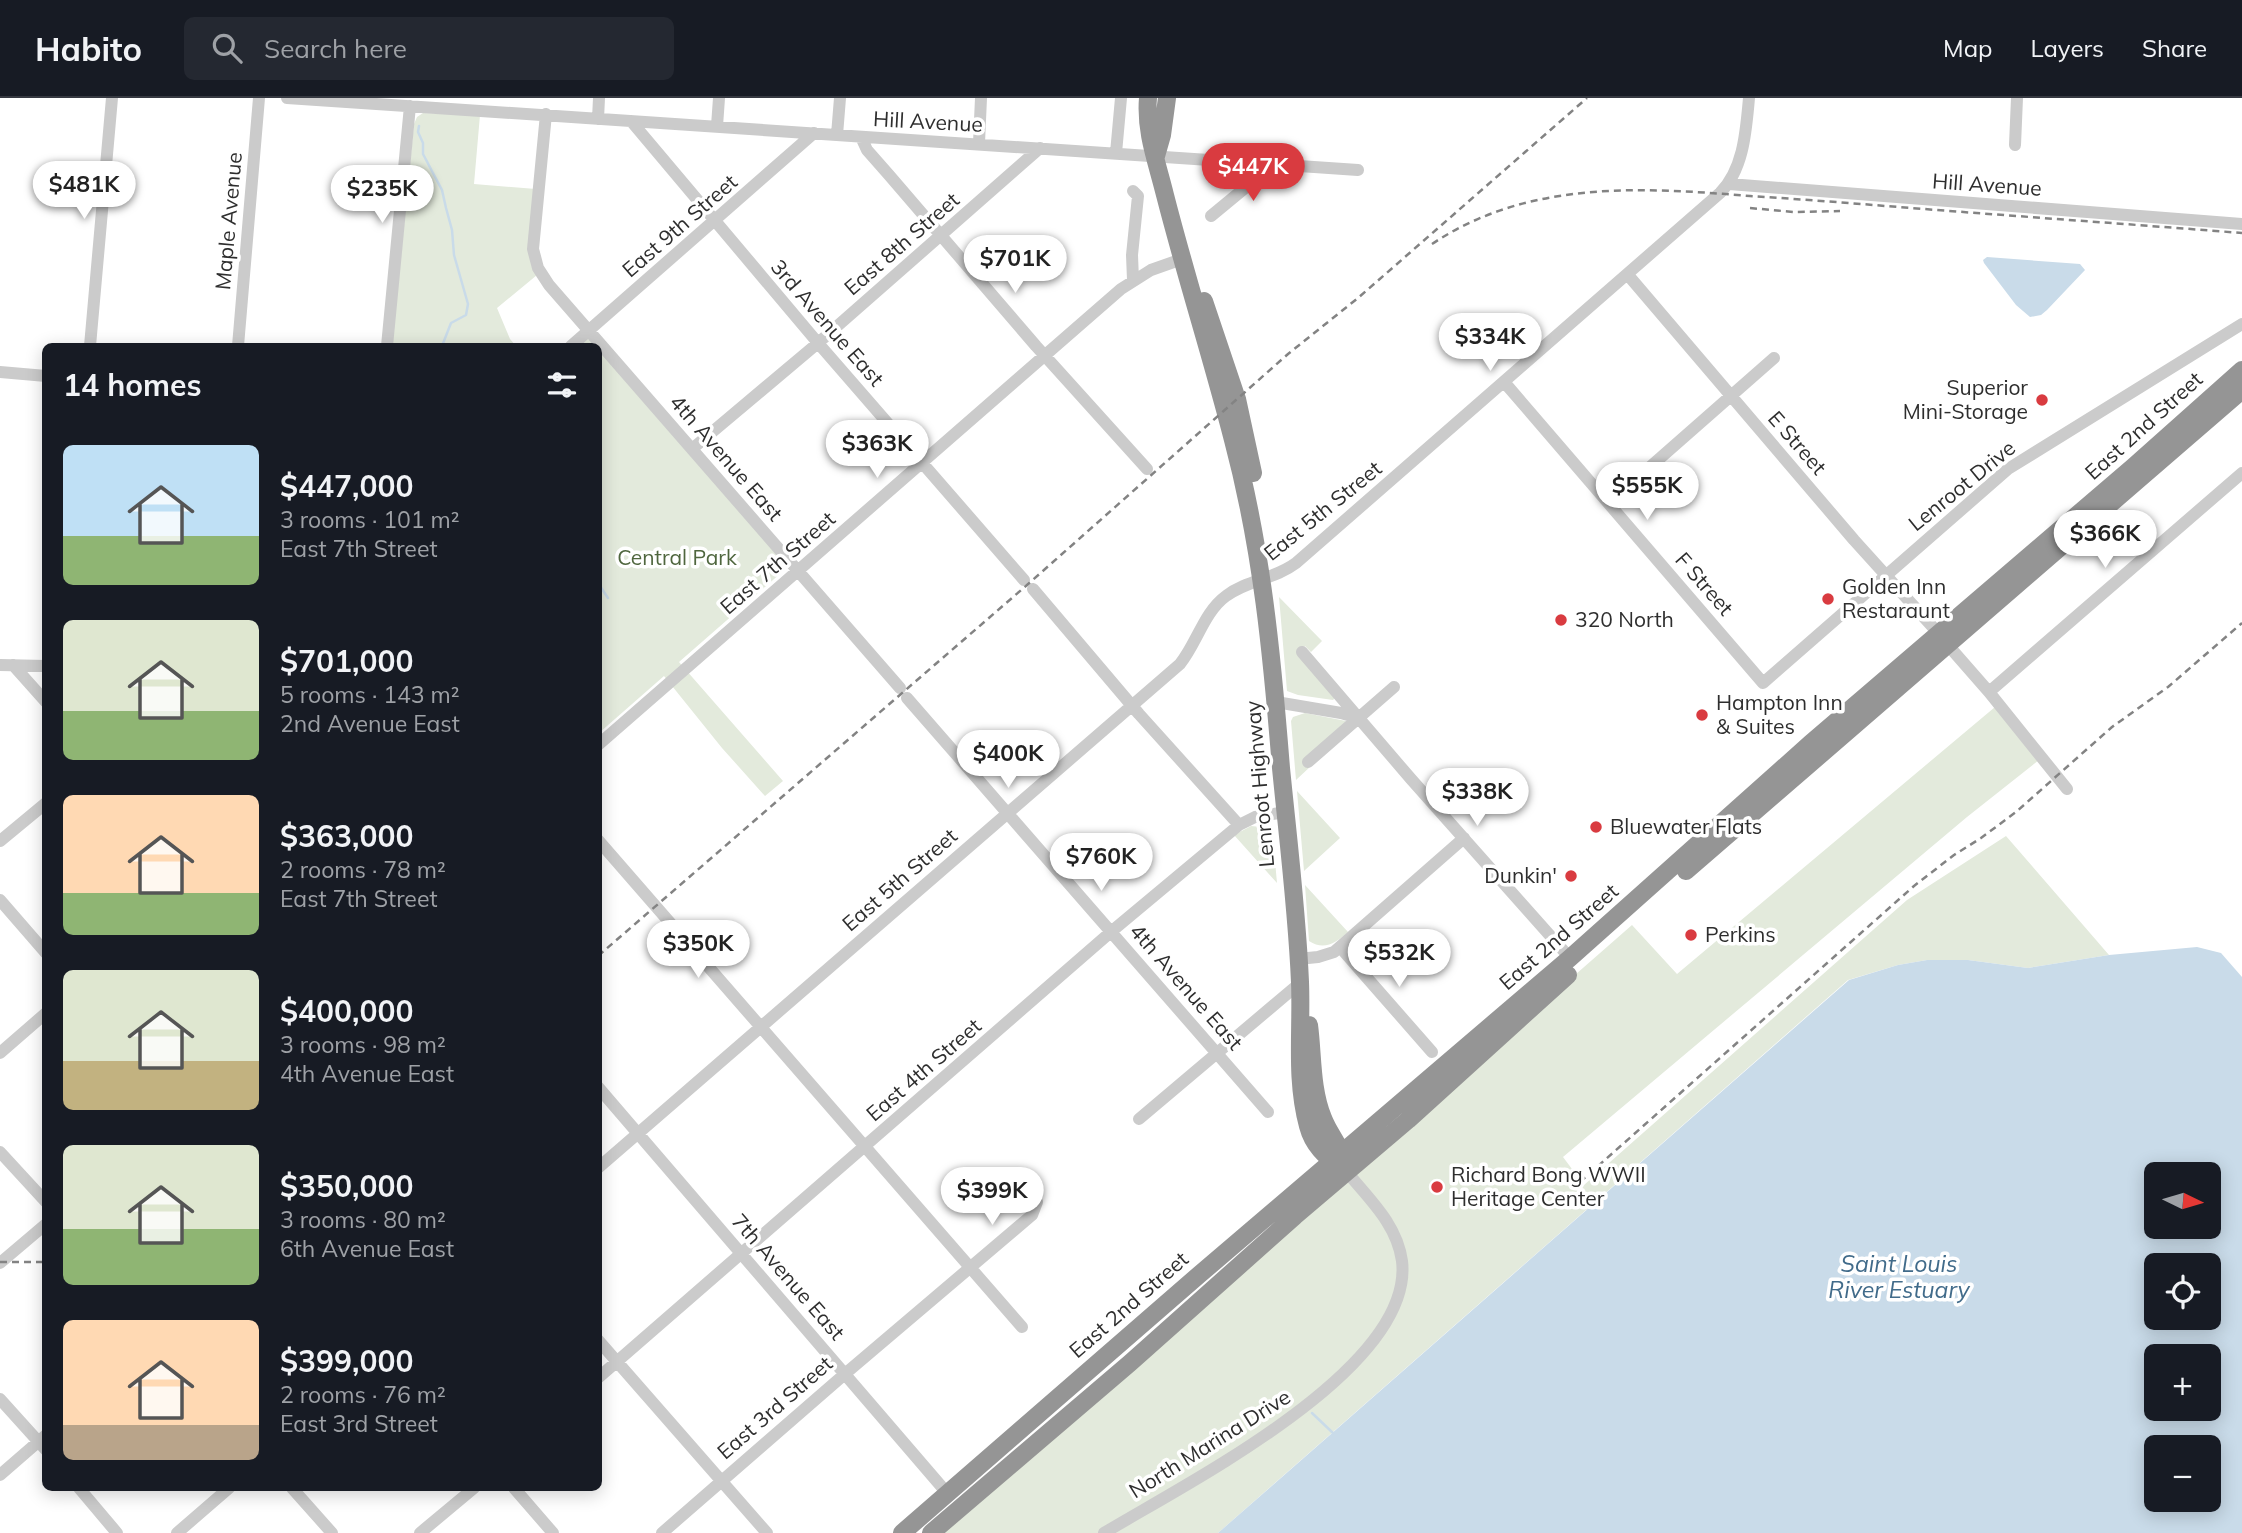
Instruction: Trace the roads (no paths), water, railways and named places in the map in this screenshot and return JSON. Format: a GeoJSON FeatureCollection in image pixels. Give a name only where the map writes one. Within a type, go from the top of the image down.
{"type":"FeatureCollection","features":[{"type":"Feature","properties":{"kind":"highway","name":"Lenroot Highway"},"geometry":{"type":"LineString","coordinates":[[1148,98],[1148,135],[1156,156],[1182,259],[1194,277],[1215,329],[1237,399],[1261,522],[1263,580],[1300,983],[1308,1019],[1317,1098],[1341,1162]]}},
{"type":"Feature","properties":{"kind":"highway"},"geometry":{"type":"LineString","coordinates":[[1156,156],[1167,98]]}},
{"type":"Feature","properties":{"kind":"highway","name":"East 2nd Street"},"geometry":{"type":"LineString","coordinates":[[902,1533],[1341,1162],[1408,1120],[1811,743],[1943,639],[2234,390],[2242,370]]}},
{"type":"Feature","properties":{"kind":"highway","name":"East 2nd Street"},"geometry":{"type":"LineString","coordinates":[[931,1533],[1341,1162]]}},
{"type":"Feature","properties":{"kind":"street"},"geometry":{"type":"LineString","coordinates":[[90,343],[112,98]]}},
{"type":"Feature","properties":{"kind":"street","name":"Maple Avenue"},"geometry":{"type":"LineString","coordinates":[[238,343],[259,98]]}},
{"type":"Feature","properties":{"kind":"street","name":"Hill Avenue"},"geometry":{"type":"LineString","coordinates":[[286,98],[1358,170]]}},
{"type":"Feature","properties":{"kind":"street"},"geometry":{"type":"LineString","coordinates":[[598,118],[599,98]]}},
{"type":"Feature","properties":{"kind":"street"},"geometry":{"type":"LineString","coordinates":[[717,126],[719,98]]}},
{"type":"Feature","properties":{"kind":"street"},"geometry":{"type":"LineString","coordinates":[[837,135],[839,98]]}},
{"type":"Feature","properties":{"kind":"street"},"geometry":{"type":"LineString","coordinates":[[979,144],[981,98]]}},
{"type":"Feature","properties":{"kind":"street"},"geometry":{"type":"LineString","coordinates":[[1116,153],[1121,98]]}},
{"type":"Feature","properties":{"kind":"street"},"geometry":{"type":"LineString","coordinates":[[1729,184],[1740,158],[1749,98]]}},
{"type":"Feature","properties":{"kind":"street"},"geometry":{"type":"LineString","coordinates":[[2015,145],[2017,98]]}},
{"type":"Feature","properties":{"kind":"street"},"geometry":{"type":"LineString","coordinates":[[387,343],[410,106]]}},
{"type":"Feature","properties":{"kind":"street","name":"4th Avenue East"},"geometry":{"type":"LineString","coordinates":[[546,114],[533,249],[538,268],[601,343]]}},
{"type":"Feature","properties":{"kind":"street","name":"3rd Avenue East"},"geometry":{"type":"LineString","coordinates":[[631,121],[818,343],[1239,825]]}},
{"type":"Feature","properties":{"kind":"street","name":"East 9th Street"},"geometry":{"type":"LineString","coordinates":[[575,343],[814,133]]}},
{"type":"Feature","properties":{"kind":"street"},"geometry":{"type":"LineString","coordinates":[[861,137],[867,150],[1045,357],[1147,469]]}},
{"type":"Feature","properties":{"kind":"street","name":"East 8th Street"},"geometry":{"type":"LineString","coordinates":[[692,449],[818,343],[1040,148]]}},
{"type":"Feature","properties":{"kind":"street"},"geometry":{"type":"LineString","coordinates":[[1211,216],[1274,164]]}},
{"type":"Feature","properties":{"kind":"street","name":"Hill Avenue"},"geometry":{"type":"LineString","coordinates":[[1729,184],[2242,224]]}},
{"type":"Feature","properties":{"kind":"street","name":"East 5th Street"},"geometry":{"type":"LineString","coordinates":[[602,1165],[1180,664],[1194,645],[1211,612],[1223,598],[1236,590],[1279,575],[1296,563],[1505,383],[1729,184]]}},
{"type":"Feature","properties":{"kind":"street"},"geometry":{"type":"LineString","coordinates":[[1133,191],[1138,196],[1132,255],[1133,280]]}},
{"type":"Feature","properties":{"kind":"street","name":"East 7th Street"},"geometry":{"type":"LineString","coordinates":[[602,742],[1133,280],[1182,259]]}},
{"type":"Feature","properties":{"kind":"street","name":"E Street"},"geometry":{"type":"LineString","coordinates":[[1628,275],[1989,692],[2067,789]]}},
{"type":"Feature","properties":{"kind":"street","name":"Lenroot Drive"},"geometry":{"type":"LineString","coordinates":[[1763,683],[2008,468],[2242,324]]}},
{"type":"Feature","properties":{"kind":"street","name":"4th Avenue East"},"geometry":{"type":"LineString","coordinates":[[602,344],[1268,1112]]}},
{"type":"Feature","properties":{"kind":"street"},"geometry":{"type":"LineString","coordinates":[[1609,503],[1774,358]]}},
{"type":"Feature","properties":{"kind":"street"},"geometry":{"type":"LineString","coordinates":[[0,372],[42,376]]}},
{"type":"Feature","properties":{"kind":"street","name":"F Street"},"geometry":{"type":"LineString","coordinates":[[1505,383],[1763,683]]}},
{"type":"Feature","properties":{"kind":"street"},"geometry":{"type":"LineString","coordinates":[[1989,692],[2242,473]]}},
{"type":"Feature","properties":{"kind":"street"},"geometry":{"type":"LineString","coordinates":[[1302,652],[1574,962]]}},
{"type":"Feature","properties":{"kind":"street"},"geometry":{"type":"LineString","coordinates":[[6,665],[42,666]]}},
{"type":"Feature","properties":{"kind":"street"},"geometry":{"type":"LineString","coordinates":[[6,665],[42,698]]}},
{"type":"Feature","properties":{"kind":"street"},"geometry":{"type":"LineString","coordinates":[[1308,762],[1394,687]]}},
{"type":"Feature","properties":{"kind":"street"},"geometry":{"type":"LineString","coordinates":[[1276,702],[1359,718]]}},
{"type":"Feature","properties":{"kind":"street"},"geometry":{"type":"LineString","coordinates":[[0,841],[42,806]]}},
{"type":"Feature","properties":{"kind":"street","name":"East 4th Street"},"geometry":{"type":"LineString","coordinates":[[602,1374],[1112,931],[1239,825],[1255,817],[1285,812]]}},
{"type":"Feature","properties":{"kind":"street"},"geometry":{"type":"LineString","coordinates":[[1298,959],[1325,956],[1340,947],[1464,838]]}},
{"type":"Feature","properties":{"kind":"street"},"geometry":{"type":"LineString","coordinates":[[602,845],[1022,1327]]}},
{"type":"Feature","properties":{"kind":"street"},"geometry":{"type":"LineString","coordinates":[[0,900],[42,948]]}},
{"type":"Feature","properties":{"kind":"street"},"geometry":{"type":"LineString","coordinates":[[1340,947],[1432,1052]]}},
{"type":"Feature","properties":{"kind":"street"},"geometry":{"type":"LineString","coordinates":[[1139,1119],[1300,983]]}},
{"type":"Feature","properties":{"kind":"street"},"geometry":{"type":"LineString","coordinates":[[0,1053],[42,1016]]}},
{"type":"Feature","properties":{"kind":"street","name":"7th Avenue East"},"geometry":{"type":"LineString","coordinates":[[602,1092],[947,1493]]}},
{"type":"Feature","properties":{"kind":"street"},"geometry":{"type":"LineString","coordinates":[[0,1152],[42,1198]]}},
{"type":"Feature","properties":{"kind":"street","name":"North Marina Drive"},"geometry":{"type":"LineString","coordinates":[[1104,1533],[1253,1446],[1304,1409],[1353,1362],[1390,1317],[1402,1284],[1402,1259],[1398,1242],[1387,1220],[1341,1162]]}},
{"type":"Feature","properties":{"kind":"street","name":"East 3rd Street"},"geometry":{"type":"LineString","coordinates":[[662,1533],[1032,1215],[1037,1202]]}},
{"type":"Feature","properties":{"kind":"street"},"geometry":{"type":"LineString","coordinates":[[0,1263],[42,1227]]}},
{"type":"Feature","properties":{"kind":"street"},"geometry":{"type":"LineString","coordinates":[[602,1344],[767,1533]]}},
{"type":"Feature","properties":{"kind":"street"},"geometry":{"type":"LineString","coordinates":[[0,1399],[42,1441]]}},
{"type":"Feature","properties":{"kind":"street"},"geometry":{"type":"LineString","coordinates":[[0,1475],[42,1443]]}},
{"type":"Feature","properties":{"kind":"street"},"geometry":{"type":"LineString","coordinates":[[82,1491],[117,1533]]}},
{"type":"Feature","properties":{"kind":"street"},"geometry":{"type":"LineString","coordinates":[[177,1533],[226,1491]]}},
{"type":"Feature","properties":{"kind":"street"},"geometry":{"type":"LineString","coordinates":[[295,1491],[332,1533]]}},
{"type":"Feature","properties":{"kind":"street"},"geometry":{"type":"LineString","coordinates":[[420,1533],[470,1491]]}},
{"type":"Feature","properties":{"kind":"street"},"geometry":{"type":"LineString","coordinates":[[517,1491],[553,1533]]}},
{"type":"Feature","properties":{"kind":"water"},"geometry":{"type":"Polygon","coordinates":[[[1987,257],[2080,264],[2085,270],[2047,310],[2041,315],[2030,317],[2016,305],[1984,263],[1983,260],[1987,257]]]}},
{"type":"Feature","properties":{"kind":"water","name":"Saint Louis River Estuary"},"geometry":{"type":"Polygon","coordinates":[[[2197,947],[2221,953],[2242,977],[2242,1533],[1218,1533],[1849,980],[1898,965],[1927,960],[1968,960],[2028,968],[2109,955],[2197,947]]]}},
{"type":"Feature","properties":{"kind":"waterway"},"geometry":{"type":"LineString","coordinates":[[419,126],[423,154],[442,190],[452,230],[454,255],[468,304],[466,315],[451,323],[443,343]]}},
{"type":"Feature","properties":{"kind":"waterway"},"geometry":{"type":"LineString","coordinates":[[602,589],[608,598]]}},
{"type":"Feature","properties":{"kind":"waterway"},"geometry":{"type":"LineString","coordinates":[[1312,1413],[1333,1433]]}},
{"type":"Feature","properties":{"kind":"railway"},"geometry":{"type":"LineString","coordinates":[[602,953],[1027,585],[1288,354],[1358,298],[1587,98]]}},
{"type":"Feature","properties":{"kind":"railway"},"geometry":{"type":"LineString","coordinates":[[1432,244],[1469,223],[1507,208],[1546,198],[1626,190],[1709,193],[2242,233]]}},
{"type":"Feature","properties":{"kind":"railway"},"geometry":{"type":"LineString","coordinates":[[1750,208],[1793,212],[1840,211]]}},
{"type":"Feature","properties":{"kind":"railway"},"geometry":{"type":"LineString","coordinates":[[1580,1182],[1914,886],[2016,812],[2112,727],[2168,687],[2242,623]]}},
{"type":"Feature","properties":{"kind":"railway"},"geometry":{"type":"LineString","coordinates":[[0,1262],[42,1262]]}},
{"type":"Feature","properties":{"kind":"place","name":"Superior Mini-Storage"},"geometry":{"type":"Point","coordinates":[2042,400]}},
{"type":"Feature","properties":{"kind":"place","name":"Golden Inn Restaraunt"},"geometry":{"type":"Point","coordinates":[1828,599]}},
{"type":"Feature","properties":{"kind":"place","name":"320 North"},"geometry":{"type":"Point","coordinates":[1561,620]}},
{"type":"Feature","properties":{"kind":"place","name":"Hampton Inn & Suites"},"geometry":{"type":"Point","coordinates":[1702,715]}},
{"type":"Feature","properties":{"kind":"place","name":"Bluewater Flats"},"geometry":{"type":"Point","coordinates":[1596,827]}},
{"type":"Feature","properties":{"kind":"place","name":"Dunkin'"},"geometry":{"type":"Point","coordinates":[1571,876]}},
{"type":"Feature","properties":{"kind":"place","name":"Perkins"},"geometry":{"type":"Point","coordinates":[1691,935]}},
{"type":"Feature","properties":{"kind":"place","name":"Richard Bong WWII Heritage Center"},"geometry":{"type":"Point","coordinates":[1437,1187]}},
{"type":"Feature","properties":{"kind":"park label","name":"Central Park"},"geometry":{"type":"Point","coordinates":[677,558]}}]}
